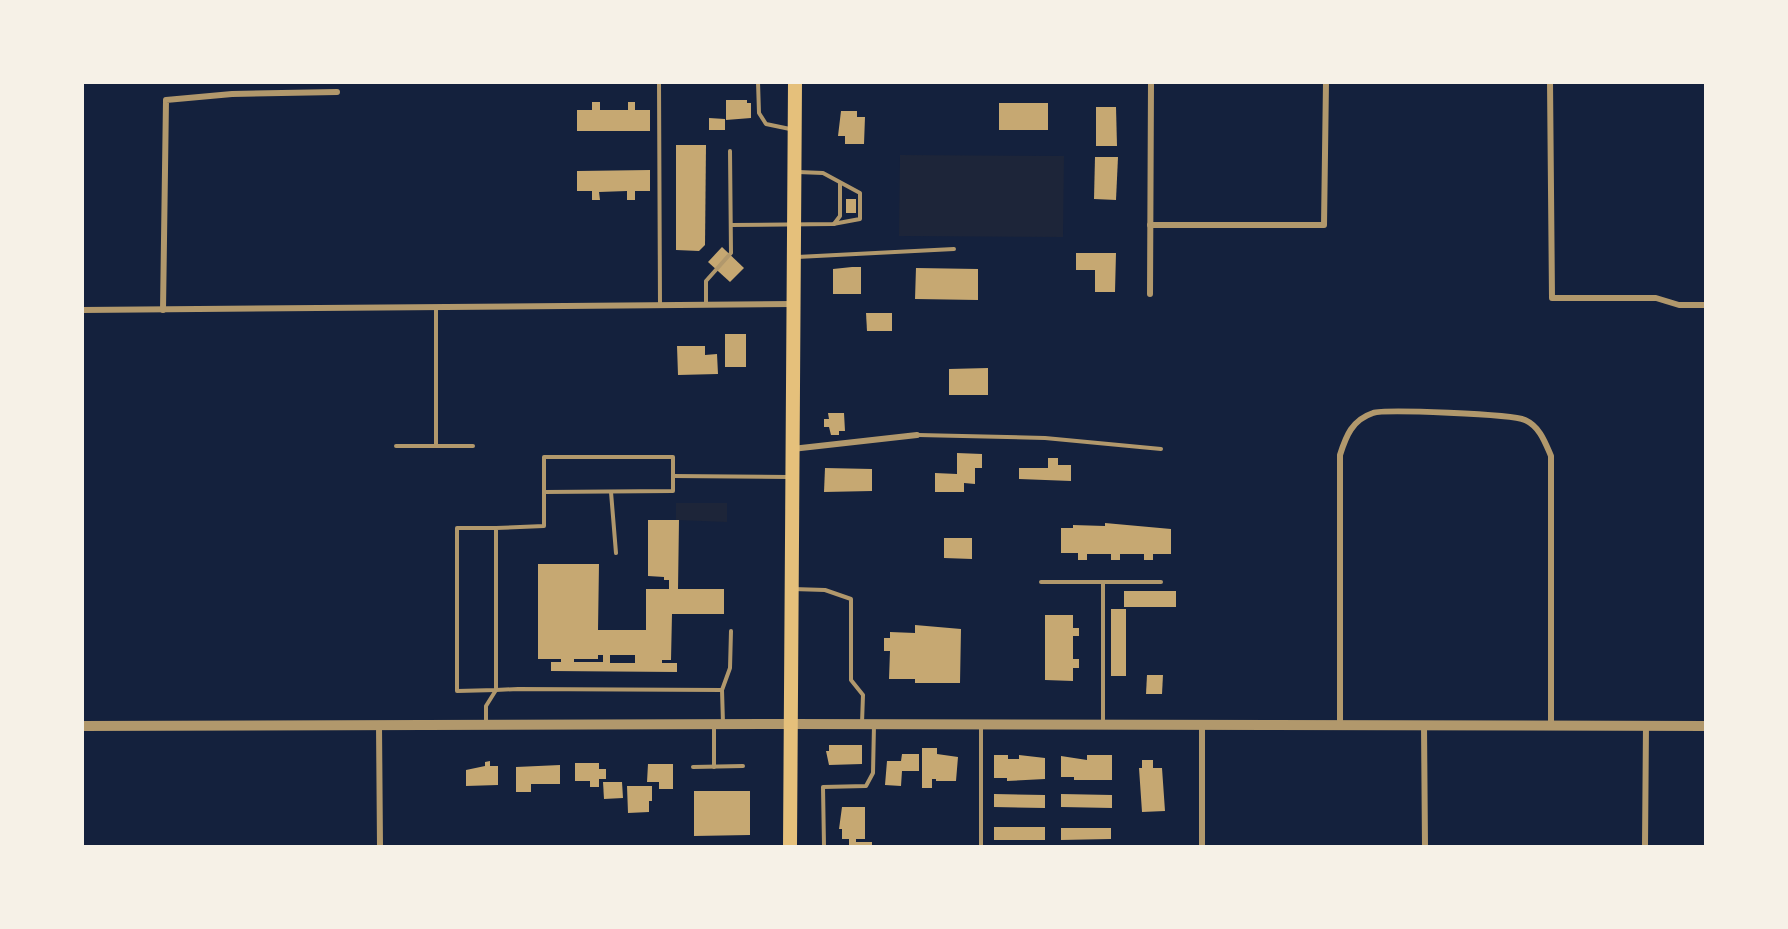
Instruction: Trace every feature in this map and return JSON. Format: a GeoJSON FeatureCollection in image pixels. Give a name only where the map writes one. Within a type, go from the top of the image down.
{"type":"FeatureCollection","features":[{"type":"Feature","properties":{"kind":"main road"},"geometry":{"type":"LineString","coordinates":[[790,846],[795,82]]}},
{"type":"Feature","properties":{"kind":"street"},"geometry":{"type":"LineString","coordinates":[[1150,294],[1151,82]]}},
{"type":"Feature","properties":{"kind":"street"},"geometry":{"type":"LineString","coordinates":[[1150,225],[1324,225],[1326,82]]}},
{"type":"Feature","properties":{"kind":"street"},"geometry":{"type":"LineString","coordinates":[[1550,82],[1552,298],[1656,298],[1679,304],[1706,305]]}},
{"type":"Feature","properties":{"kind":"street"},"geometry":{"type":"LineString","coordinates":[[163,310],[166,100],[232,94],[337,92]]}},
{"type":"Feature","properties":{"kind":"street"},"geometry":{"type":"LineString","coordinates":[[82,310],[793,304]]}},
{"type":"Feature","properties":{"kind":"street"},"geometry":{"type":"LineString","coordinates":[[1340,726],[1340,455],[1347,432],[1356,423],[1374,412],[1503,414],[1525,420],[1541,433],[1551,456],[1551,724]]}},
{"type":"Feature","properties":{"kind":"street"},"geometry":{"type":"LineString","coordinates":[[792,449],[917,435]]}},
{"type":"Feature","properties":{"kind":"street"},"geometry":{"type":"LineString","coordinates":[[1645,846],[1646,724]]}},
{"type":"Feature","properties":{"kind":"street"},"geometry":{"type":"LineString","coordinates":[[82,726],[1646,724],[1706,726]]}},
{"type":"Feature","properties":{"kind":"street"},"geometry":{"type":"LineString","coordinates":[[379,725],[380,846]]}},
{"type":"Feature","properties":{"kind":"street"},"geometry":{"type":"LineString","coordinates":[[1202,725],[1202,846]]}},
{"type":"Feature","properties":{"kind":"street"},"geometry":{"type":"LineString","coordinates":[[1424,725],[1425,846]]}},
{"type":"Feature","properties":{"kind":"lane"},"geometry":{"type":"LineString","coordinates":[[659,82],[660,306]]}},
{"type":"Feature","properties":{"kind":"lane"},"geometry":{"type":"LineString","coordinates":[[758,82],[759,113],[766,124],[795,130]]}},
{"type":"Feature","properties":{"kind":"lane"},"geometry":{"type":"LineString","coordinates":[[706,305],[706,281],[731,253],[730,151]]}},
{"type":"Feature","properties":{"kind":"lane"},"geometry":{"type":"LineString","coordinates":[[731,225],[833,224],[860,219],[860,193],[823,173],[794,172]]}},
{"type":"Feature","properties":{"kind":"lane"},"geometry":{"type":"LineString","coordinates":[[833,224],[840,216],[840,183]]}},
{"type":"Feature","properties":{"kind":"lane"},"geometry":{"type":"LineString","coordinates":[[793,257],[858,256],[954,249]]}},
{"type":"Feature","properties":{"kind":"lane"},"geometry":{"type":"LineString","coordinates":[[436,308],[436,446]]}},
{"type":"Feature","properties":{"kind":"lane"},"geometry":{"type":"LineString","coordinates":[[917,435],[1045,438],[1161,449]]}},
{"type":"Feature","properties":{"kind":"lane"},"geometry":{"type":"LineString","coordinates":[[396,446],[474,446]]}},
{"type":"Feature","properties":{"kind":"lane"},"geometry":{"type":"LineString","coordinates":[[544,492],[673,492],[673,457],[544,457],[544,492],[544,526],[457,528],[457,690],[722,690]]}},
{"type":"Feature","properties":{"kind":"lane"},"geometry":{"type":"LineString","coordinates":[[673,476],[792,477]]}},
{"type":"Feature","properties":{"kind":"lane"},"geometry":{"type":"LineString","coordinates":[[611,492],[616,553]]}},
{"type":"Feature","properties":{"kind":"lane"},"geometry":{"type":"LineString","coordinates":[[486,725],[486,706],[496,690],[496,528]]}},
{"type":"Feature","properties":{"kind":"lane"},"geometry":{"type":"LineString","coordinates":[[1041,582],[1161,582]]}},
{"type":"Feature","properties":{"kind":"lane"},"geometry":{"type":"LineString","coordinates":[[1103,582],[1103,725]]}},
{"type":"Feature","properties":{"kind":"lane"},"geometry":{"type":"LineString","coordinates":[[790,589],[825,590],[851,599],[851,680],[862,695],[862,724]]}},
{"type":"Feature","properties":{"kind":"lane"},"geometry":{"type":"LineString","coordinates":[[714,767],[722,690],[730,668],[730,631]]}},
{"type":"Feature","properties":{"kind":"lane"},"geometry":{"type":"LineString","coordinates":[[824,846],[823,787],[866,786],[873,773],[874,724]]}},
{"type":"Feature","properties":{"kind":"lane"},"geometry":{"type":"LineString","coordinates":[[981,724],[981,846]]}},
{"type":"Feature","properties":{"kind":"lane"},"geometry":{"type":"LineString","coordinates":[[693,767],[743,766]]}},
{"type":"Feature","properties":{"kind":"shaded area"},"geometry":{"type":"Polygon","coordinates":[[[900,155],[1064,156],[1063,237],[899,236],[900,155]]]}},
{"type":"Feature","properties":{"kind":"shaded area"},"geometry":{"type":"Polygon","coordinates":[[[676,503],[727,503],[727,522],[676,520],[676,503]]]}},
{"type":"Feature","properties":{"kind":"building"},"geometry":{"type":"Polygon","coordinates":[[[726,100],[747,100],[747,103],[751,103],[751,118],[726,120],[726,100]]]}},
{"type":"Feature","properties":{"kind":"building"},"geometry":{"type":"Polygon","coordinates":[[[592,102],[600,102],[600,110],[628,110],[628,102],[635,102],[635,110],[650,110],[650,131],[577,131],[577,110],[592,110],[592,102]]]}},
{"type":"Feature","properties":{"kind":"building"},"geometry":{"type":"Polygon","coordinates":[[[999,103],[1048,103],[1048,130],[999,130],[999,103]]]}},
{"type":"Feature","properties":{"kind":"building"},"geometry":{"type":"Polygon","coordinates":[[[1096,107],[1116,107],[1117,146],[1096,146],[1096,107]]]}},
{"type":"Feature","properties":{"kind":"building"},"geometry":{"type":"Polygon","coordinates":[[[841,111],[857,111],[857,117],[865,117],[864,144],[845,144],[845,136],[838,136],[841,111]]]}},
{"type":"Feature","properties":{"kind":"building"},"geometry":{"type":"Polygon","coordinates":[[[709,118],[725,119],[725,130],[709,130],[709,118]]]}},
{"type":"Feature","properties":{"kind":"building"},"geometry":{"type":"Polygon","coordinates":[[[676,145],[706,145],[705,245],[699,251],[676,250],[676,145]]]}},
{"type":"Feature","properties":{"kind":"building"},"geometry":{"type":"Polygon","coordinates":[[[1095,157],[1118,157],[1116,200],[1094,199],[1095,157]]]}},
{"type":"Feature","properties":{"kind":"building"},"geometry":{"type":"Polygon","coordinates":[[[650,170],[650,191],[635,191],[635,200],[627,200],[627,191],[599,192],[600,200],[592,200],[592,191],[577,191],[577,171],[650,170]]]}},
{"type":"Feature","properties":{"kind":"building"},"geometry":{"type":"Polygon","coordinates":[[[846,199],[856,199],[856,213],[846,213],[846,199]]]}},
{"type":"Feature","properties":{"kind":"building"},"geometry":{"type":"Polygon","coordinates":[[[722,247],[744,268],[730,282],[708,262],[722,247]]]}},
{"type":"Feature","properties":{"kind":"building"},"geometry":{"type":"Polygon","coordinates":[[[1076,253],[1116,253],[1115,292],[1095,292],[1095,270],[1076,270],[1076,253]]]}},
{"type":"Feature","properties":{"kind":"building"},"geometry":{"type":"Polygon","coordinates":[[[861,267],[861,294],[833,294],[833,269],[861,267]]]}},
{"type":"Feature","properties":{"kind":"building"},"geometry":{"type":"Polygon","coordinates":[[[916,268],[978,269],[978,300],[915,299],[916,268]]]}},
{"type":"Feature","properties":{"kind":"building"},"geometry":{"type":"Polygon","coordinates":[[[866,313],[892,313],[892,331],[867,331],[866,313]]]}},
{"type":"Feature","properties":{"kind":"building"},"geometry":{"type":"Polygon","coordinates":[[[725,334],[746,334],[746,367],[725,367],[725,334]]]}},
{"type":"Feature","properties":{"kind":"building"},"geometry":{"type":"Polygon","coordinates":[[[677,346],[705,346],[705,355],[717,354],[718,374],[678,375],[677,346]]]}},
{"type":"Feature","properties":{"kind":"building"},"geometry":{"type":"Polygon","coordinates":[[[988,368],[988,395],[949,395],[949,369],[988,368]]]}},
{"type":"Feature","properties":{"kind":"building"},"geometry":{"type":"Polygon","coordinates":[[[828,413],[844,413],[845,431],[839,431],[839,435],[831,435],[829,427],[824,427],[824,419],[829,419],[828,413]]]}},
{"type":"Feature","properties":{"kind":"building"},"geometry":{"type":"Polygon","coordinates":[[[957,453],[982,454],[982,468],[975,468],[975,484],[964,483],[964,492],[935,492],[935,473],[957,474],[957,453]]]}},
{"type":"Feature","properties":{"kind":"building"},"geometry":{"type":"Polygon","coordinates":[[[1048,458],[1058,458],[1058,465],[1071,465],[1071,481],[1019,479],[1019,468],[1048,468],[1048,458]]]}},
{"type":"Feature","properties":{"kind":"building"},"geometry":{"type":"Polygon","coordinates":[[[825,468],[872,469],[872,491],[824,492],[825,468]]]}},
{"type":"Feature","properties":{"kind":"building"},"geometry":{"type":"Polygon","coordinates":[[[648,520],[679,520],[678,589],[724,589],[724,614],[672,614],[671,660],[662,660],[662,663],[677,663],[677,672],[551,671],[551,662],[561,662],[561,659],[538,659],[538,564],[599,564],[598,630],[646,630],[646,589],[669,589],[669,580],[664,580],[664,577],[648,576],[648,520]],[[598,655],[598,659],[574,659],[574,662],[603,662],[603,655],[598,655]],[[610,655],[610,663],[635,663],[635,655],[610,655]]]}},
{"type":"Feature","properties":{"kind":"building"},"geometry":{"type":"Polygon","coordinates":[[[1105,523],[1171,529],[1171,554],[1153,554],[1153,560],[1144,560],[1144,554],[1120,554],[1120,560],[1111,560],[1111,554],[1087,554],[1087,560],[1078,560],[1078,553],[1061,553],[1061,528],[1073,528],[1073,525],[1105,526],[1105,523]]]}},
{"type":"Feature","properties":{"kind":"building"},"geometry":{"type":"Polygon","coordinates":[[[944,538],[972,538],[972,559],[944,558],[944,538]]]}},
{"type":"Feature","properties":{"kind":"building"},"geometry":{"type":"Polygon","coordinates":[[[1124,591],[1176,591],[1176,607],[1124,607],[1124,591]]]}},
{"type":"Feature","properties":{"kind":"building"},"geometry":{"type":"Polygon","coordinates":[[[1111,609],[1126,609],[1126,676],[1111,676],[1111,609]]]}},
{"type":"Feature","properties":{"kind":"building"},"geometry":{"type":"Polygon","coordinates":[[[1045,615],[1073,615],[1073,628],[1079,628],[1079,636],[1073,636],[1073,659],[1079,659],[1079,668],[1073,668],[1073,681],[1045,680],[1045,615]]]}},
{"type":"Feature","properties":{"kind":"building"},"geometry":{"type":"Polygon","coordinates":[[[915,625],[961,629],[960,683],[915,683],[915,679],[889,679],[890,651],[884,651],[884,638],[890,638],[890,632],[915,633],[915,625]]]}},
{"type":"Feature","properties":{"kind":"building"},"geometry":{"type":"Polygon","coordinates":[[[1147,675],[1163,675],[1162,694],[1146,694],[1147,675]]]}},
{"type":"Feature","properties":{"kind":"building"},"geometry":{"type":"Polygon","coordinates":[[[829,745],[862,745],[862,764],[829,765],[826,751],[829,751],[829,745]]]}},
{"type":"Feature","properties":{"kind":"building"},"geometry":{"type":"Polygon","coordinates":[[[922,748],[937,748],[937,754],[958,757],[956,781],[932,779],[932,788],[922,788],[922,748]]]}},
{"type":"Feature","properties":{"kind":"building"},"geometry":{"type":"Polygon","coordinates":[[[902,754],[919,754],[919,771],[902,771],[901,786],[885,785],[887,761],[901,761],[902,754]]]}},
{"type":"Feature","properties":{"kind":"building"},"geometry":{"type":"Polygon","coordinates":[[[994,755],[1008,755],[1008,759],[1019,759],[1019,755],[1045,758],[1045,779],[1007,781],[1007,778],[994,778],[994,755]]]}},
{"type":"Feature","properties":{"kind":"building"},"geometry":{"type":"Polygon","coordinates":[[[1087,755],[1112,755],[1112,780],[1074,780],[1074,777],[1061,777],[1061,756],[1087,760],[1087,755]]]}},
{"type":"Feature","properties":{"kind":"building"},"geometry":{"type":"Polygon","coordinates":[[[1142,760],[1153,760],[1153,768],[1162,768],[1165,811],[1142,812],[1139,768],[1142,768],[1142,760]]]}},
{"type":"Feature","properties":{"kind":"building"},"geometry":{"type":"Polygon","coordinates":[[[490,761],[490,766],[498,766],[498,785],[466,786],[466,770],[485,766],[485,762],[490,761]]]}},
{"type":"Feature","properties":{"kind":"building"},"geometry":{"type":"Polygon","coordinates":[[[575,763],[599,763],[599,769],[606,769],[606,779],[599,779],[599,787],[590,787],[590,781],[575,781],[575,763]]]}},
{"type":"Feature","properties":{"kind":"building"},"geometry":{"type":"Polygon","coordinates":[[[648,764],[673,764],[673,789],[659,789],[659,782],[647,782],[648,764]]]}},
{"type":"Feature","properties":{"kind":"building"},"geometry":{"type":"Polygon","coordinates":[[[560,765],[560,784],[531,784],[531,792],[516,792],[516,767],[560,765]]]}},
{"type":"Feature","properties":{"kind":"building"},"geometry":{"type":"Polygon","coordinates":[[[603,782],[622,782],[623,798],[604,799],[603,782]]]}},
{"type":"Feature","properties":{"kind":"building"},"geometry":{"type":"Polygon","coordinates":[[[627,786],[652,786],[649,812],[628,813],[627,786]]]}},
{"type":"Feature","properties":{"kind":"building"},"geometry":{"type":"Polygon","coordinates":[[[694,791],[750,791],[750,835],[694,836],[694,791]]]}},
{"type":"Feature","properties":{"kind":"building"},"geometry":{"type":"Polygon","coordinates":[[[994,794],[1045,795],[1045,808],[994,807],[994,794]]]}},
{"type":"Feature","properties":{"kind":"building"},"geometry":{"type":"Polygon","coordinates":[[[1061,794],[1112,795],[1112,808],[1061,807],[1061,794]]]}},
{"type":"Feature","properties":{"kind":"building"},"geometry":{"type":"Polygon","coordinates":[[[842,807],[865,807],[865,839],[856,839],[856,842],[872,842],[872,846],[849,846],[849,839],[842,839],[842,829],[839,829],[842,807]]]}},
{"type":"Feature","properties":{"kind":"building"},"geometry":{"type":"Polygon","coordinates":[[[994,827],[1045,827],[1045,840],[994,840],[994,827]]]}},
{"type":"Feature","properties":{"kind":"building"},"geometry":{"type":"Polygon","coordinates":[[[1061,828],[1111,828],[1111,839],[1061,840],[1061,828]]]}}]}
